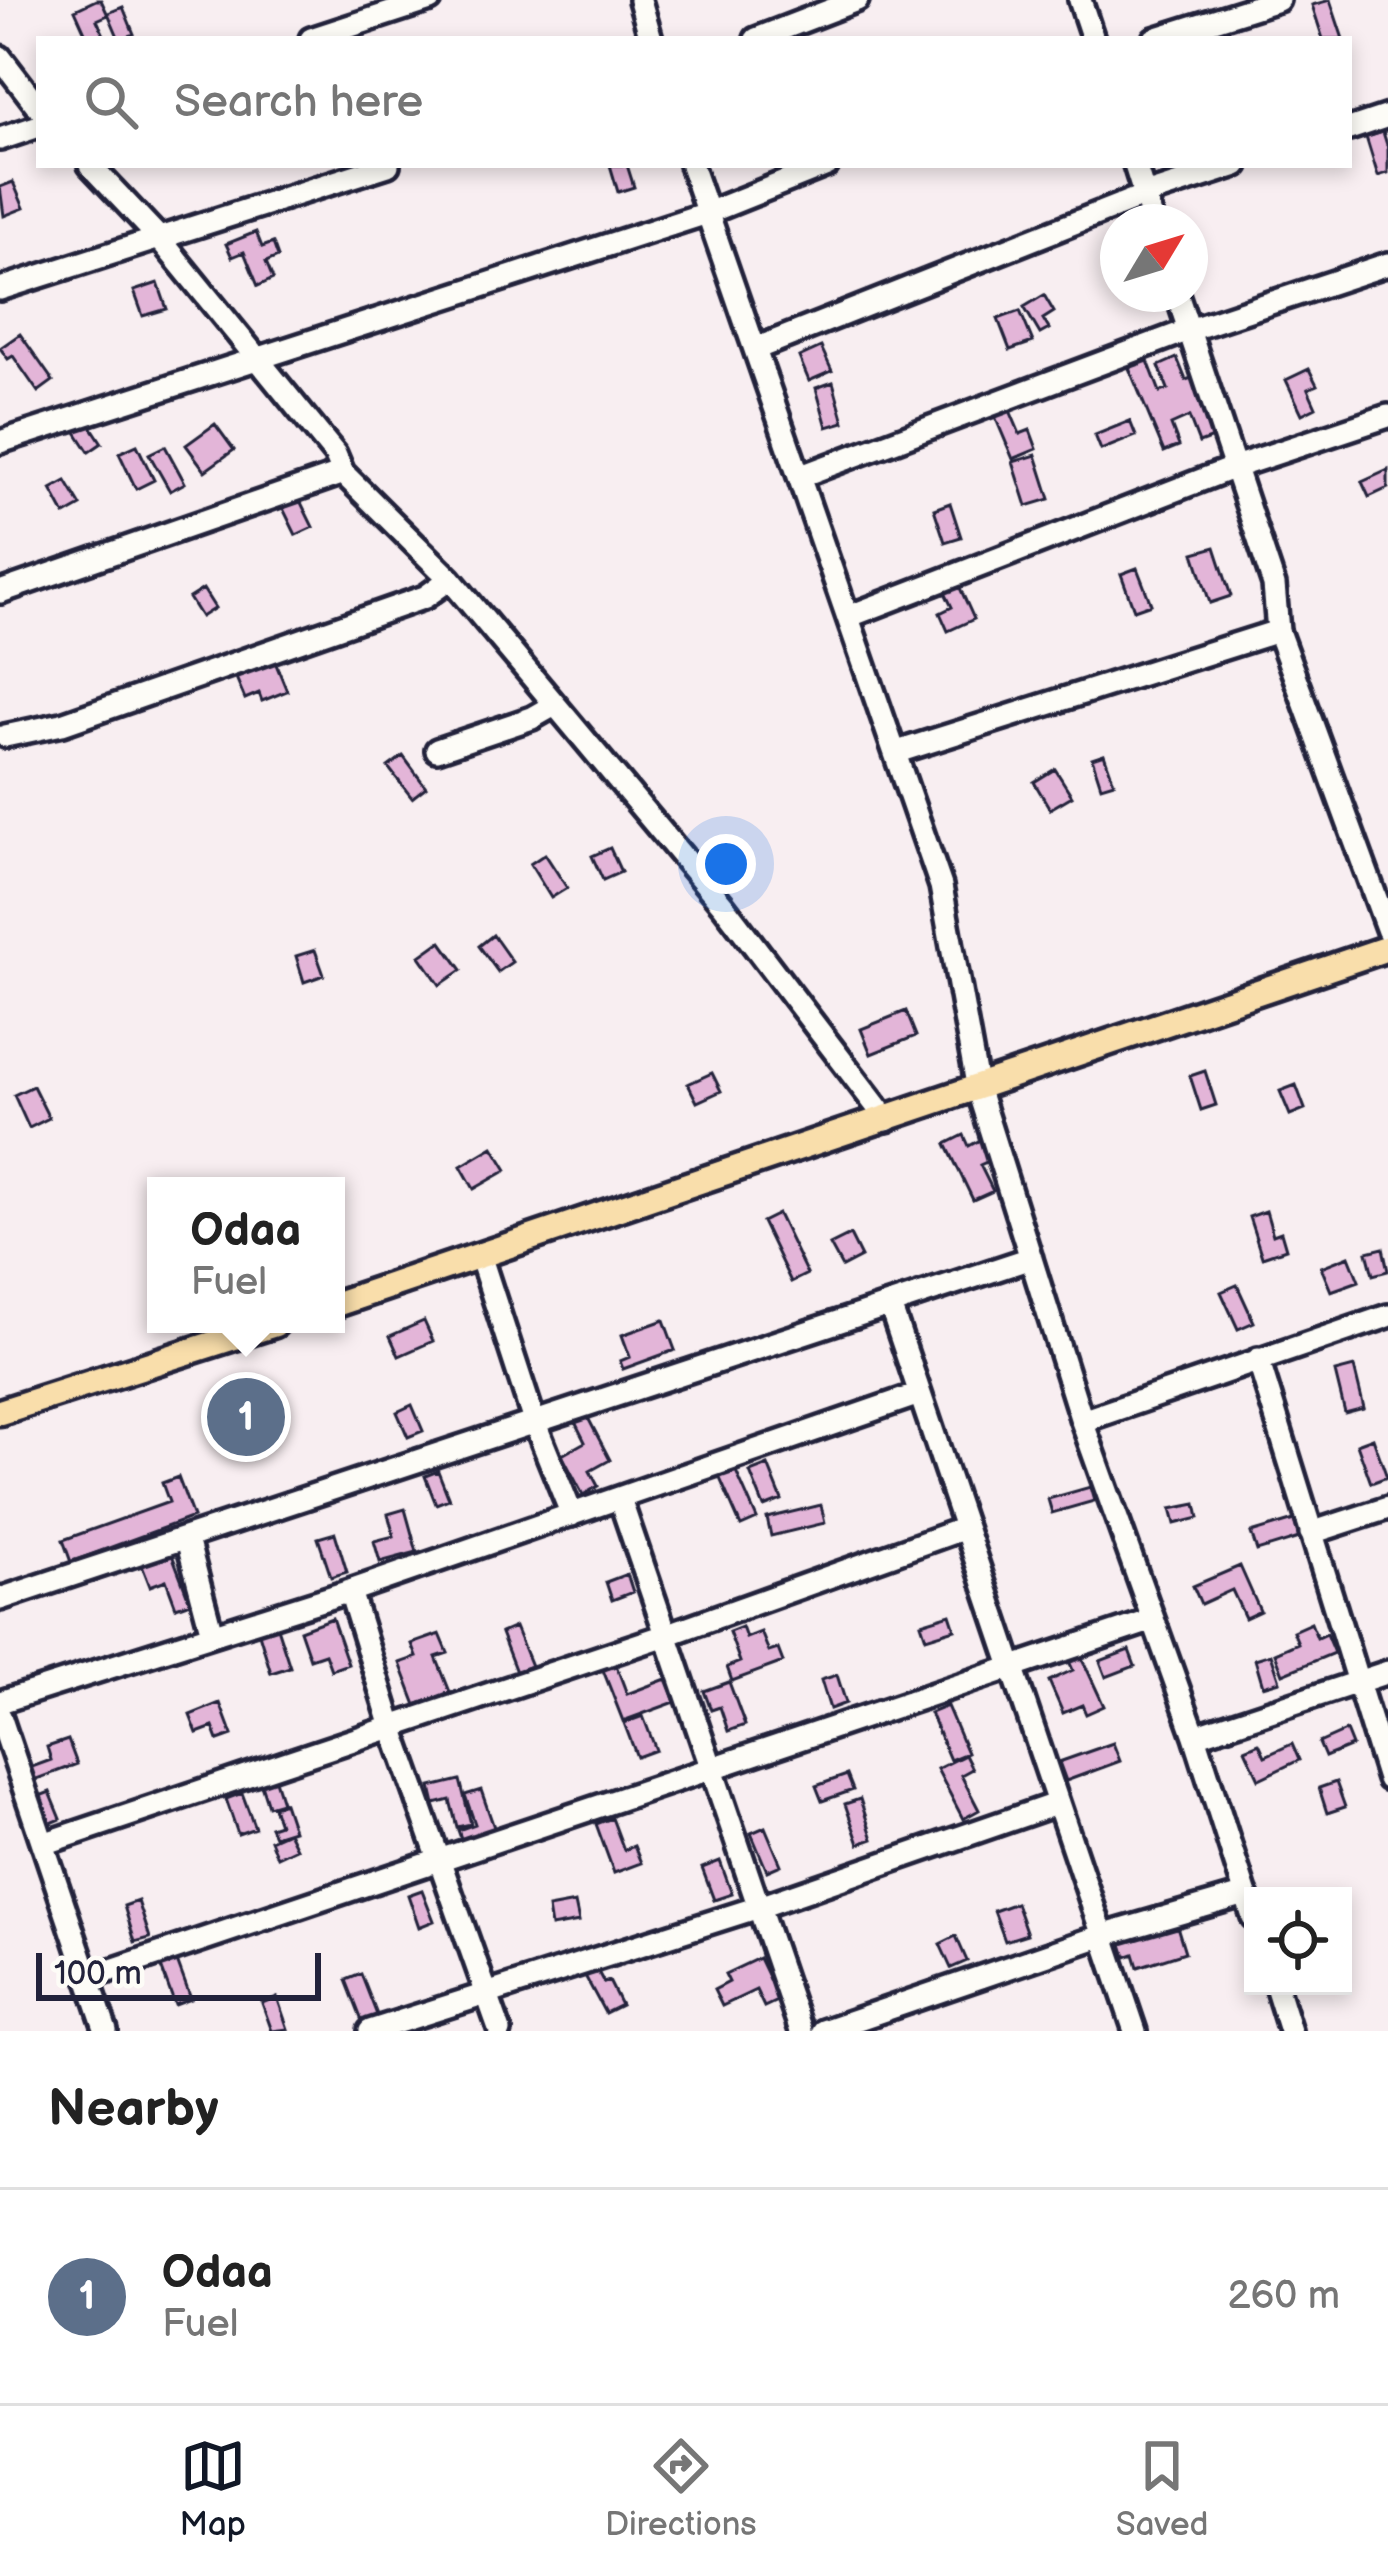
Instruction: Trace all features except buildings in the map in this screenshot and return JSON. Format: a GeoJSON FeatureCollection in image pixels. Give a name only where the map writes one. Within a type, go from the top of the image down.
{"type":"FeatureCollection","features":[{"type":"Feature","properties":{"kind":"main road"},"geometry":{"type":"LineString","coordinates":[[345,1301],[1388,948]]}},
{"type":"Feature","properties":{"kind":"main road"},"geometry":{"type":"LineString","coordinates":[[0,1412],[247,1333]]}},
{"type":"Feature","properties":{"kind":"street"},"geometry":{"type":"LineString","coordinates":[[320,36],[430,0]]}},
{"type":"Feature","properties":{"kind":"street"},"geometry":{"type":"LineString","coordinates":[[640,0],[650,36]]}},
{"type":"Feature","properties":{"kind":"street"},"geometry":{"type":"LineString","coordinates":[[764,36],[857,0]]}},
{"type":"Feature","properties":{"kind":"street"},"geometry":{"type":"LineString","coordinates":[[1080,0],[1092,36]]}},
{"type":"Feature","properties":{"kind":"street"},"geometry":{"type":"LineString","coordinates":[[1164,36],[1278,0]]}},
{"type":"Feature","properties":{"kind":"street"},"geometry":{"type":"LineString","coordinates":[[0,57],[36,104]]}},
{"type":"Feature","properties":{"kind":"street"},"geometry":{"type":"LineString","coordinates":[[1352,128],[1388,116]]}},
{"type":"Feature","properties":{"kind":"street"},"geometry":{"type":"LineString","coordinates":[[0,139],[36,127]]}},
{"type":"Feature","properties":{"kind":"street"},"geometry":{"type":"LineString","coordinates":[[93,168],[160,239],[256,356],[335,454],[343,473],[450,579],[723,905],[887,1120]]}},
{"type":"Feature","properties":{"kind":"street"},"geometry":{"type":"LineString","coordinates":[[0,290],[379,168]]}},
{"type":"Feature","properties":{"kind":"street"},"geometry":{"type":"LineString","coordinates":[[692,168],[941,886],[978,1090],[1082,1421],[1244,1888]]}},
{"type":"Feature","properties":{"kind":"street"},"geometry":{"type":"LineString","coordinates":[[0,442],[707,213],[820,168]]}},
{"type":"Feature","properties":{"kind":"street"},"geometry":{"type":"LineString","coordinates":[[1136,168],[1147,204]]}},
{"type":"Feature","properties":{"kind":"street"},"geometry":{"type":"LineString","coordinates":[[755,350],[1144,195],[1228,168]]}},
{"type":"Feature","properties":{"kind":"street"},"geometry":{"type":"LineString","coordinates":[[801,476],[1190,330],[1388,264]]}},
{"type":"Feature","properties":{"kind":"street"},"geometry":{"type":"LineString","coordinates":[[1184,312],[1274,585],[1278,631],[1388,931]]}},
{"type":"Feature","properties":{"kind":"street"},"geometry":{"type":"LineString","coordinates":[[850,616],[1235,467],[1388,416]]}},
{"type":"Feature","properties":{"kind":"street"},"geometry":{"type":"LineString","coordinates":[[0,592],[343,473]]}},
{"type":"Feature","properties":{"kind":"street"},"geometry":{"type":"LineString","coordinates":[[5,736],[62,724],[425,597],[450,579]]}},
{"type":"Feature","properties":{"kind":"street"},"geometry":{"type":"LineString","coordinates":[[896,752],[1278,631]]}},
{"type":"Feature","properties":{"kind":"street"},"geometry":{"type":"LineString","coordinates":[[437,750],[532,718],[553,706]]}},
{"type":"Feature","properties":{"kind":"street"},"geometry":{"type":"LineString","coordinates":[[481,1258],[534,1421],[572,1515]]}},
{"type":"Feature","properties":{"kind":"street"},"geometry":{"type":"LineString","coordinates":[[0,1599],[1031,1258]]}},
{"type":"Feature","properties":{"kind":"street"},"geometry":{"type":"LineString","coordinates":[[890,1304],[1135,2031]]}},
{"type":"Feature","properties":{"kind":"street"},"geometry":{"type":"LineString","coordinates":[[1082,1421],[1388,1316]]}},
{"type":"Feature","properties":{"kind":"street"},"geometry":{"type":"LineString","coordinates":[[1258,1359],[1388,1779]]}},
{"type":"Feature","properties":{"kind":"street"},"geometry":{"type":"LineString","coordinates":[[0,1702],[350,1591],[919,1394]]}},
{"type":"Feature","properties":{"kind":"street"},"geometry":{"type":"LineString","coordinates":[[620,1499],[800,2031]]}},
{"type":"Feature","properties":{"kind":"street"},"geometry":{"type":"LineString","coordinates":[[1311,1534],[1388,1508]]}},
{"type":"Feature","properties":{"kind":"street"},"geometry":{"type":"LineString","coordinates":[[43,1844],[666,1635],[965,1528]]}},
{"type":"Feature","properties":{"kind":"street"},"geometry":{"type":"LineString","coordinates":[[187,1539],[212,1634]]}},
{"type":"Feature","properties":{"kind":"street"},"geometry":{"type":"LineString","coordinates":[[350,1591],[438,1862],[500,2031]]}},
{"type":"Feature","properties":{"kind":"street"},"geometry":{"type":"LineString","coordinates":[[88,1978],[1153,1620]]}},
{"type":"Feature","properties":{"kind":"street"},"geometry":{"type":"LineString","coordinates":[[1195,1736],[1388,1672]]}},
{"type":"Feature","properties":{"kind":"street"},"geometry":{"type":"LineString","coordinates":[[0,1716],[106,2031]]}},
{"type":"Feature","properties":{"kind":"street"},"geometry":{"type":"LineString","coordinates":[[370,2031],[759,1907],[1056,1804]]}},
{"type":"Feature","properties":{"kind":"street"},"geometry":{"type":"LineString","coordinates":[[824,2031],[1101,1936],[1244,1895]]}},
{"type":"Feature","properties":{"kind":"street"},"geometry":{"type":"LineString","coordinates":[[1279,1995],[1291,2031]]}},
{"type":"Feature","properties":{"kind":"place","name":"Odaa"},"geometry":{"type":"Point","coordinates":[246,1417]}}]}
